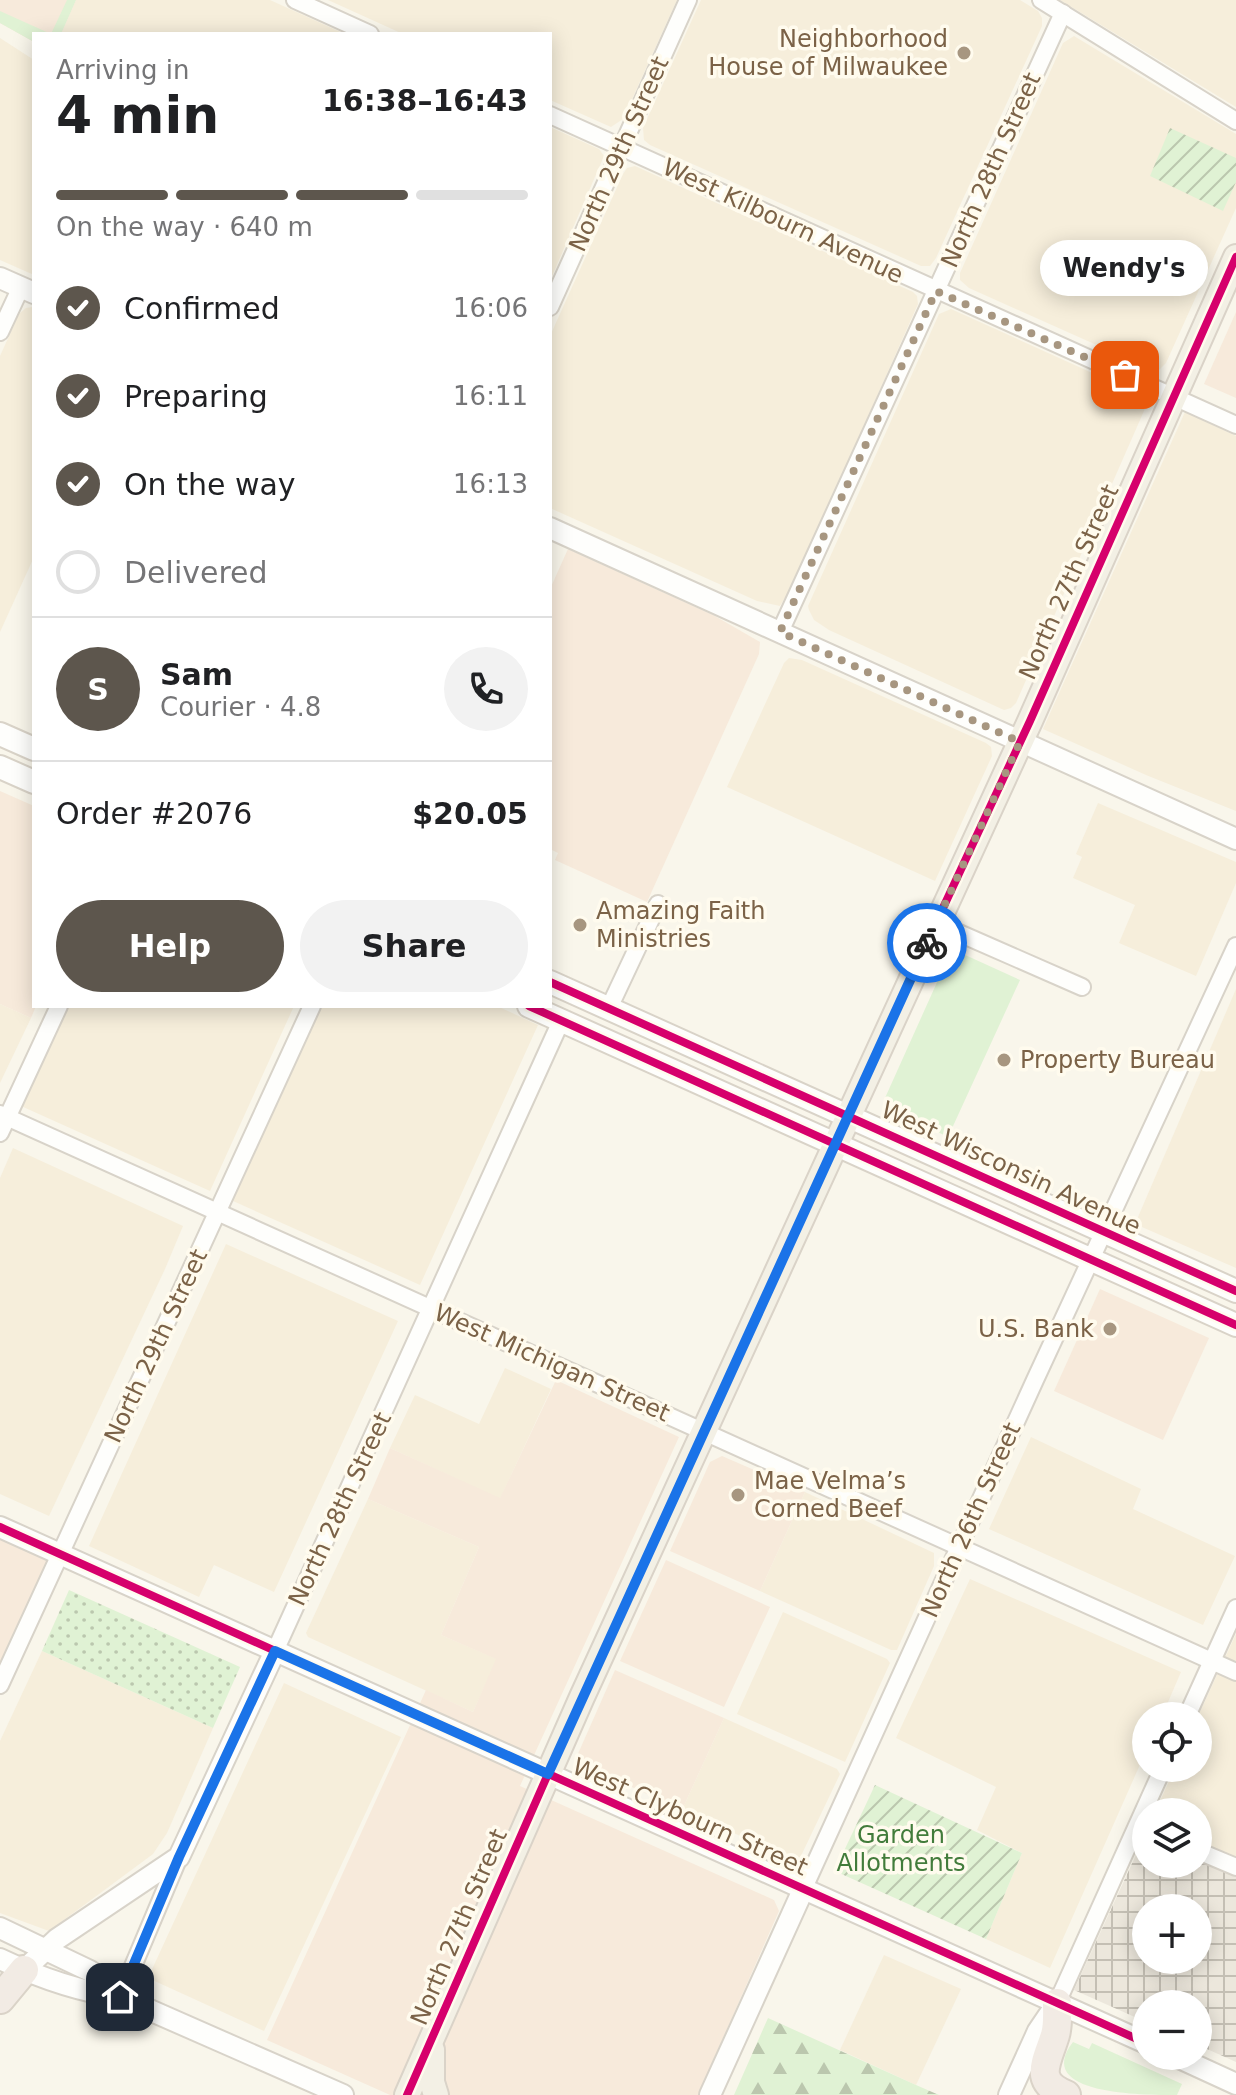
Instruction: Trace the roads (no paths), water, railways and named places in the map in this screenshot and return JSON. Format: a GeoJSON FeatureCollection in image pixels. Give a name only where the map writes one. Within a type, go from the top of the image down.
{"type":"FeatureCollection","features":[{"type":"Feature","properties":{"kind":"highway"},"geometry":{"type":"LineString","coordinates":[[0,1999],[12,1964]]}},
{"type":"Feature","properties":{"kind":"highway"},"geometry":{"type":"LineString","coordinates":[[1057,2003],[1057,2031],[1044,2073],[1046,2082],[1066,2095]]}},
{"type":"Feature","properties":{"kind":"main road","name":"North 27th Street"},"geometry":{"type":"LineString","coordinates":[[407,2095],[548,1774],[1020,742],[1236,257]]}},
{"type":"Feature","properties":{"kind":"main road"},"geometry":{"type":"LineString","coordinates":[[0,734],[32,748]]}},
{"type":"Feature","properties":{"kind":"main road"},"geometry":{"type":"LineString","coordinates":[[0,767],[32,781]]}},
{"type":"Feature","properties":{"kind":"main road","name":"West Wisconsin Avenue"},"geometry":{"type":"LineString","coordinates":[[552,983],[1236,1291]]}},
{"type":"Feature","properties":{"kind":"main road","name":"West Wisconsin Avenue"},"geometry":{"type":"LineString","coordinates":[[533,1008],[1236,1325]]}},
{"type":"Feature","properties":{"kind":"main road"},"geometry":{"type":"LineString","coordinates":[[561,1021],[582,1015],[613,1025],[636,1020]]}},
{"type":"Feature","properties":{"kind":"main road"},"geometry":{"type":"LineString","coordinates":[[432,2039],[432,2082],[436,2095]]}},
{"type":"Feature","properties":{"kind":"street"},"geometry":{"type":"LineString","coordinates":[[295,0],[366,32]]}},
{"type":"Feature","properties":{"kind":"street","name":"North 29th Street"},"geometry":{"type":"LineString","coordinates":[[552,303],[688,0]]}},
{"type":"Feature","properties":{"kind":"street"},"geometry":{"type":"LineString","coordinates":[[1041,0],[1236,121]]}},
{"type":"Feature","properties":{"kind":"street","name":"North 28th Street"},"geometry":{"type":"LineString","coordinates":[[780,632],[1063,13]]}},
{"type":"Feature","properties":{"kind":"street","name":"West Kilbourn Avenue"},"geometry":{"type":"LineString","coordinates":[[552,116],[1236,425]]}},
{"type":"Feature","properties":{"kind":"street"},"geometry":{"type":"LineString","coordinates":[[0,278],[27,290],[0,332]]}},
{"type":"Feature","properties":{"kind":"street"},"geometry":{"type":"LineString","coordinates":[[552,529],[1236,839]]}},
{"type":"Feature","properties":{"kind":"street"},"geometry":{"type":"LineString","coordinates":[[609,1008],[658,904]]}},
{"type":"Feature","properties":{"kind":"street"},"geometry":{"type":"LineString","coordinates":[[936,923],[1082,987]]}},
{"type":"Feature","properties":{"kind":"street","name":"North 26th Street"},"geometry":{"type":"LineString","coordinates":[[710,2095],[1090,1259],[1236,946]]}},
{"type":"Feature","properties":{"kind":"street"},"geometry":{"type":"LineString","coordinates":[[2,1121],[58,1008]]}},
{"type":"Feature","properties":{"kind":"street","name":"North 29th Street"},"geometry":{"type":"LineString","coordinates":[[0,1685],[311,1008]]}},
{"type":"Feature","properties":{"kind":"street","name":"North 28th Street"},"geometry":{"type":"LineString","coordinates":[[120,1997],[179,1857],[561,1021]]}},
{"type":"Feature","properties":{"kind":"street","name":"West Michigan Street"},"geometry":{"type":"LineString","coordinates":[[2,1121],[218,1213],[1236,1672]]}},
{"type":"Feature","properties":{"kind":"street","name":"West Clybourn Street"},"geometry":{"type":"LineString","coordinates":[[0,1527],[1132,2037]]}},
{"type":"Feature","properties":{"kind":"street"},"geometry":{"type":"LineString","coordinates":[[1193,1702],[1236,1608]]}},
{"type":"Feature","properties":{"kind":"street"},"geometry":{"type":"LineString","coordinates":[[1009,2095],[1038,2031],[1057,2003],[1132,1847]]}},
{"type":"Feature","properties":{"kind":"street"},"geometry":{"type":"LineString","coordinates":[[12,1964],[45,1949],[179,1857]]}},
{"type":"Feature","properties":{"kind":"street"},"geometry":{"type":"LineString","coordinates":[[1212,1857],[1236,1867]]}},
{"type":"Feature","properties":{"kind":"street"},"geometry":{"type":"LineString","coordinates":[[0,1928],[90,1971],[120,1997]]}},
{"type":"Feature","properties":{"kind":"street"},"geometry":{"type":"LineString","coordinates":[[12,1964],[83,1992],[120,1997],[343,2095]]}},
{"type":"Feature","properties":{"kind":"street"},"geometry":{"type":"LineString","coordinates":[[1206,2070],[1236,2084]]}},
{"type":"Feature","properties":{"kind":"place","name":"Neighborhood House of Milwaukee"},"geometry":{"type":"Point","coordinates":[964,53]}},
{"type":"Feature","properties":{"kind":"place","name":"Wendy's"},"geometry":{"type":"Point","coordinates":[1125,375]}},
{"type":"Feature","properties":{"kind":"place","name":"Amazing Faith Ministries"},"geometry":{"type":"Point","coordinates":[580,925]}},
{"type":"Feature","properties":{"kind":"place","name":"Property Bureau"},"geometry":{"type":"Point","coordinates":[1004,1060]}},
{"type":"Feature","properties":{"kind":"place","name":"U.S. Bank"},"geometry":{"type":"Point","coordinates":[1110,1329]}},
{"type":"Feature","properties":{"kind":"place","name":"Mae Velma’s Corned Beef"},"geometry":{"type":"Point","coordinates":[738,1495]}},
{"type":"Feature","properties":{"kind":"park label","name":"Garden Allotments"},"geometry":{"type":"Point","coordinates":[901,1849]}}]}
